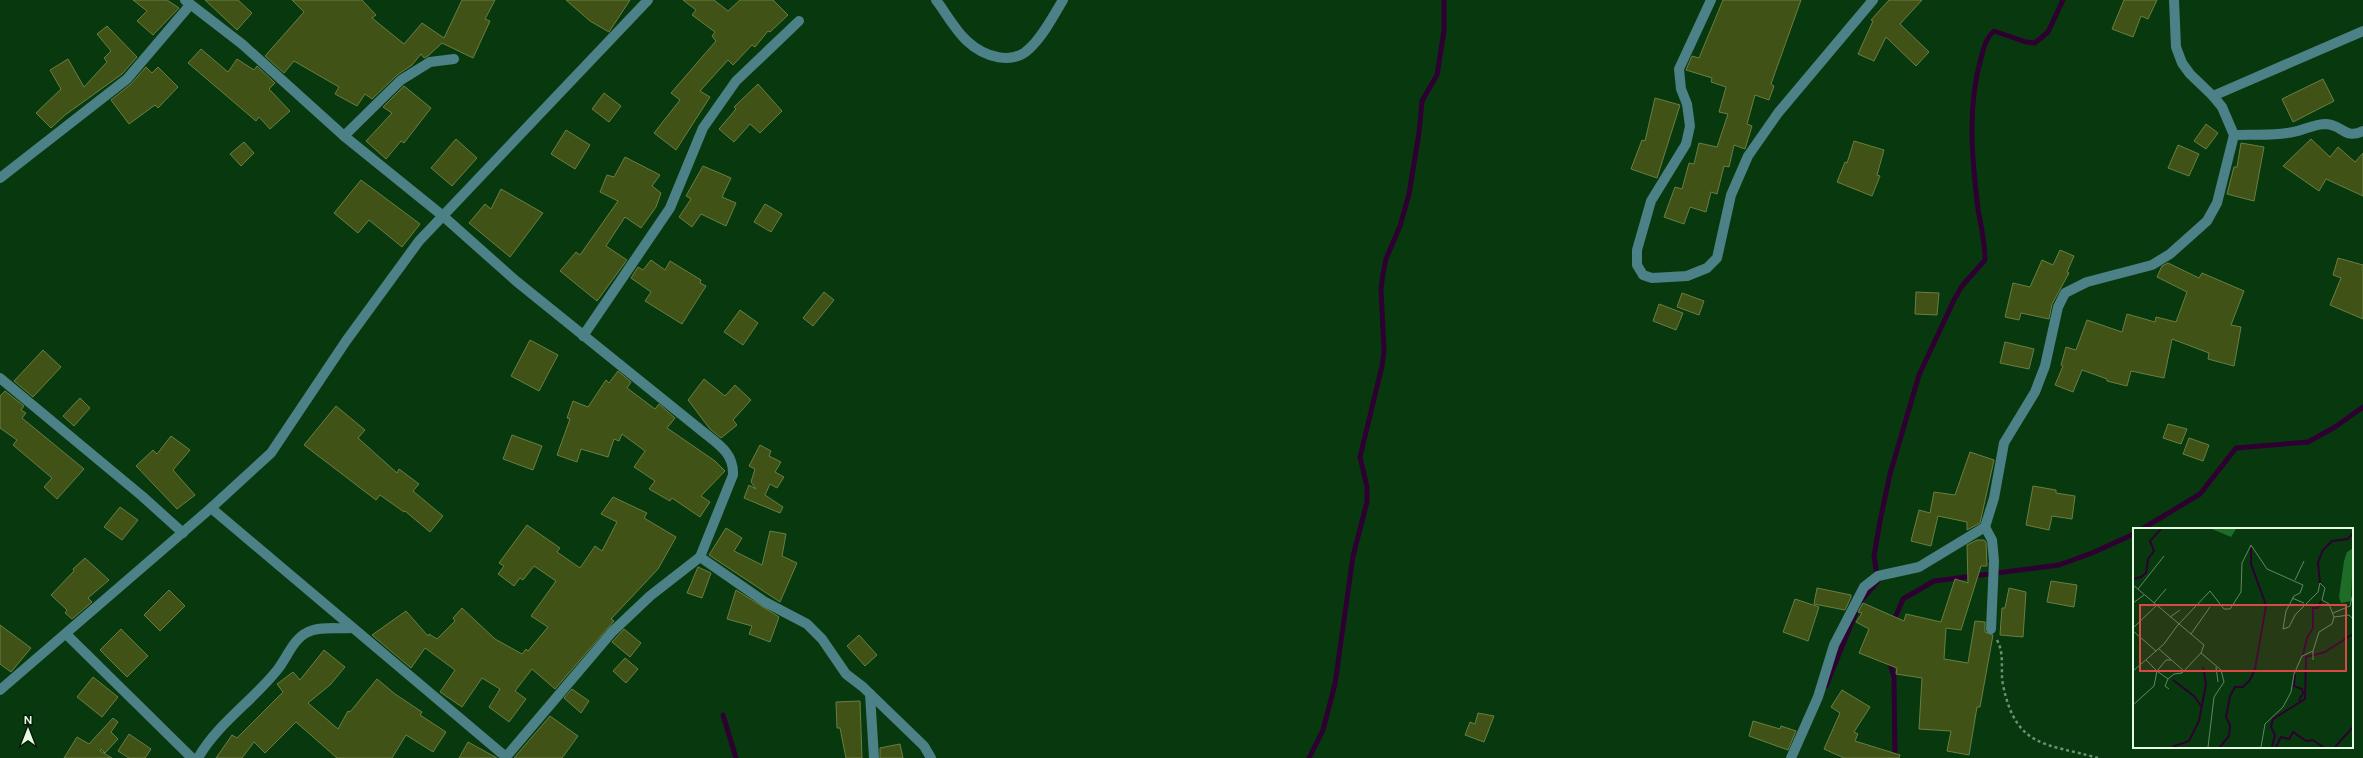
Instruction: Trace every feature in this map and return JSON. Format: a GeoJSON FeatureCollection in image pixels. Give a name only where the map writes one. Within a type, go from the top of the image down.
{"type":"FeatureCollection","features":[{"type":"Feature","properties":{"kind":"street"},"geometry":{"type":"LineString","coordinates":[[2,685],[66,634],[183,533],[271,453],[346,341],[418,242],[648,0]]}},
{"type":"Feature","properties":{"kind":"street"},"geometry":{"type":"LineString","coordinates":[[936,0],[968,42],[991,55],[1017,58],[1030,48],[1041,35],[1063,0]]}},
{"type":"Feature","properties":{"kind":"street"},"geometry":{"type":"LineString","coordinates":[[1711,0],[1679,69],[1681,89],[1687,104],[1690,126],[1686,144],[1651,201],[1637,250],[1637,265],[1643,274],[1652,278],[1687,276],[1707,268],[1716,258],[1731,195],[1748,156],[1778,113],[1873,0]]}},
{"type":"Feature","properties":{"kind":"street"},"geometry":{"type":"LineString","coordinates":[[1791,758],[1818,697],[1834,645],[1864,587],[1878,576],[1919,567],[1985,527],[1994,498],[2004,443],[2035,392],[2045,366],[2058,307],[2065,293],[2087,282],[2152,265],[2174,250],[2207,221],[2217,203],[2234,134],[2222,107],[2190,74],[2182,62],[2176,47],[2174,0]]}},
{"type":"Feature","properties":{"kind":"street"},"geometry":{"type":"LineString","coordinates":[[0,178],[127,78],[188,2],[242,44],[344,136],[443,216],[516,281],[583,336],[654,390],[728,454],[733,464],[733,475],[700,557],[650,596],[612,632],[506,757],[351,628],[211,508]]}},
{"type":"Feature","properties":{"kind":"street"},"geometry":{"type":"LineString","coordinates":[[583,336],[670,208],[703,128],[736,81],[799,21]]}},
{"type":"Feature","properties":{"kind":"street"},"geometry":{"type":"LineString","coordinates":[[2213,96],[2363,31]]}},
{"type":"Feature","properties":{"kind":"street"},"geometry":{"type":"LineString","coordinates":[[344,136],[401,80],[430,62],[454,59]]}},
{"type":"Feature","properties":{"kind":"street"},"geometry":{"type":"LineString","coordinates":[[2234,134],[2286,134],[2318,124],[2332,125],[2348,134],[2355,135],[2363,131]]}},
{"type":"Feature","properties":{"kind":"street"},"geometry":{"type":"LineString","coordinates":[[0,378],[142,496],[183,533]]}},
{"type":"Feature","properties":{"kind":"street"},"geometry":{"type":"LineString","coordinates":[[1985,527],[1992,540],[1994,561],[1991,629]]}},
{"type":"Feature","properties":{"kind":"street"},"geometry":{"type":"LineString","coordinates":[[700,557],[765,602],[806,624],[822,639],[846,674],[870,694],[924,746],[931,758]]}},
{"type":"Feature","properties":{"kind":"street"},"geometry":{"type":"LineString","coordinates":[[198,758],[208,741],[260,691],[278,669],[299,637],[310,630],[351,628]]}},
{"type":"Feature","properties":{"kind":"street"},"geometry":{"type":"LineString","coordinates":[[66,634],[192,758]]}},
{"type":"Feature","properties":{"kind":"street"},"geometry":{"type":"LineString","coordinates":[[870,694],[874,758]]}},
{"type":"Feature","properties":{"kind":"path"},"geometry":{"type":"LineString","coordinates":[[1991,629],[2002,652],[2003,684],[2010,708],[2021,730],[2044,744],[2098,758]]}},
{"type":"Feature","properties":{"kind":"building"},"geometry":{"type":"Polygon","coordinates":[[[133,0],[167,0],[179,8],[153,35],[137,21],[147,11],[133,0]]]}},
{"type":"Feature","properties":{"kind":"building"},"geometry":{"type":"Polygon","coordinates":[[[205,0],[238,0],[252,13],[237,30],[205,0]]]}},
{"type":"Feature","properties":{"kind":"building"},"geometry":{"type":"Polygon","coordinates":[[[292,0],[362,0],[376,15],[372,18],[404,44],[422,23],[444,38],[462,0],[495,0],[485,19],[490,21],[473,58],[442,43],[428,56],[424,58],[421,54],[412,65],[397,75],[372,99],[365,94],[357,106],[335,94],[339,87],[294,61],[284,73],[265,56],[304,12],[292,0]]]}},
{"type":"Feature","properties":{"kind":"building"},"geometry":{"type":"Polygon","coordinates":[[[566,0],[630,0],[609,32],[590,21],[566,0]]]}},
{"type":"Feature","properties":{"kind":"building"},"geometry":{"type":"Polygon","coordinates":[[[683,0],[714,0],[728,11],[740,0],[773,0],[788,15],[770,32],[768,31],[755,47],[752,45],[733,65],[728,60],[700,91],[710,97],[676,150],[654,133],[680,100],[671,93],[716,41],[712,36],[715,32],[692,15],[696,10],[683,0]]]}},
{"type":"Feature","properties":{"kind":"building"},"geometry":{"type":"Polygon","coordinates":[[[1723,0],[1801,0],[1771,84],[1774,86],[1769,100],[1755,95],[1747,124],[1752,126],[1745,149],[1734,145],[1729,167],[1724,166],[1717,194],[1711,192],[1706,212],[1690,207],[1684,224],[1664,217],[1675,187],[1682,189],[1689,163],[1694,164],[1699,143],[1717,147],[1728,114],[1719,112],[1726,87],[1711,82],[1712,78],[1686,70],[1692,56],[1699,58],[1723,0]]]}},
{"type":"Feature","properties":{"kind":"building"},"geometry":{"type":"Polygon","coordinates":[[[1889,0],[1922,0],[1900,24],[1929,52],[1916,66],[1886,37],[1874,61],[1858,54],[1873,21],[1871,20],[1889,0]]]}},
{"type":"Feature","properties":{"kind":"building"},"geometry":{"type":"Polygon","coordinates":[[[2124,0],[2157,0],[2148,19],[2141,16],[2133,37],[2112,29],[2124,0]]]}},
{"type":"Feature","properties":{"kind":"building"},"geometry":{"type":"Polygon","coordinates":[[[107,26],[137,57],[122,74],[65,115],[51,128],[36,113],[61,89],[50,70],[68,59],[84,87],[107,62],[104,58],[111,51],[97,34],[107,26]]]}},
{"type":"Feature","properties":{"kind":"building"},"geometry":{"type":"Polygon","coordinates":[[[201,49],[228,72],[237,59],[254,70],[257,66],[275,83],[269,89],[290,111],[270,129],[259,117],[256,121],[188,63],[201,49]]]}},
{"type":"Feature","properties":{"kind":"building"},"geometry":{"type":"Polygon","coordinates":[[[146,67],[152,73],[158,67],[178,87],[158,108],[155,105],[129,124],[111,100],[131,84],[146,67]]]}},
{"type":"Feature","properties":{"kind":"building"},"geometry":{"type":"Polygon","coordinates":[[[2323,79],[2334,101],[2293,122],[2282,99],[2323,79]]]}},
{"type":"Feature","properties":{"kind":"building"},"geometry":{"type":"Polygon","coordinates":[[[758,84],[782,111],[760,133],[750,124],[734,142],[719,129],[736,109],[734,107],[758,84]]]}},
{"type":"Feature","properties":{"kind":"building"},"geometry":{"type":"Polygon","coordinates":[[[404,86],[431,108],[404,143],[401,141],[386,159],[366,141],[392,113],[383,107],[404,86]]]}},
{"type":"Feature","properties":{"kind":"building"},"geometry":{"type":"Polygon","coordinates":[[[604,93],[621,106],[609,122],[592,109],[604,93]]]}},
{"type":"Feature","properties":{"kind":"building"},"geometry":{"type":"Polygon","coordinates":[[[1655,98],[1680,105],[1657,178],[1631,169],[1642,140],[1645,141],[1655,98]]]}},
{"type":"Feature","properties":{"kind":"building"},"geometry":{"type":"Polygon","coordinates":[[[2206,124],[2218,133],[2206,149],[2194,141],[2206,124]]]}},
{"type":"Feature","properties":{"kind":"building"},"geometry":{"type":"Polygon","coordinates":[[[566,130],[590,145],[575,169],[551,154],[566,130]]]}},
{"type":"Feature","properties":{"kind":"building"},"geometry":{"type":"Polygon","coordinates":[[[456,139],[477,158],[452,186],[431,168],[456,139]]]}},
{"type":"Feature","properties":{"kind":"building"},"geometry":{"type":"Polygon","coordinates":[[[2311,139],[2330,157],[2338,147],[2355,162],[2363,153],[2363,196],[2326,179],[2319,191],[2283,166],[2311,139]]]}},
{"type":"Feature","properties":{"kind":"building"},"geometry":{"type":"Polygon","coordinates":[[[1854,141],[1884,150],[1877,175],[1880,176],[1872,196],[1837,182],[1845,162],[1847,163],[1854,141]]]}},
{"type":"Feature","properties":{"kind":"building"},"geometry":{"type":"Polygon","coordinates":[[[244,142],[254,153],[241,166],[230,154],[244,142]]]}},
{"type":"Feature","properties":{"kind":"building"},"geometry":{"type":"Polygon","coordinates":[[[2241,143],[2264,147],[2254,201],[2227,194],[2234,167],[2237,167],[2241,143]]]}},
{"type":"Feature","properties":{"kind":"building"},"geometry":{"type":"Polygon","coordinates":[[[2178,145],[2199,154],[2189,176],[2168,168],[2178,145]]]}},
{"type":"Feature","properties":{"kind":"building"},"geometry":{"type":"Polygon","coordinates":[[[625,157],[660,175],[652,186],[661,193],[656,207],[641,228],[625,217],[606,246],[627,260],[597,301],[560,271],[576,252],[580,255],[618,201],[600,192],[607,175],[614,177],[625,157]]]}},
{"type":"Feature","properties":{"kind":"building"},"geometry":{"type":"Polygon","coordinates":[[[703,166],[731,178],[722,197],[736,203],[726,226],[701,214],[692,227],[679,217],[691,199],[686,196],[703,166]]]}},
{"type":"Feature","properties":{"kind":"building"},"geometry":{"type":"Polygon","coordinates":[[[361,180],[420,224],[402,247],[369,220],[358,233],[334,213],[361,180]]]}},
{"type":"Feature","properties":{"kind":"building"},"geometry":{"type":"Polygon","coordinates":[[[501,189],[543,213],[510,257],[469,223],[485,204],[491,209],[501,189]]]}},
{"type":"Feature","properties":{"kind":"building"},"geometry":{"type":"Polygon","coordinates":[[[765,204],[782,214],[771,232],[754,222],[765,204]]]}},
{"type":"Feature","properties":{"kind":"building"},"geometry":{"type":"Polygon","coordinates":[[[2060,250],[2074,256],[2067,272],[2069,273],[2052,304],[2049,319],[2021,313],[2019,320],[2005,317],[2013,283],[2030,287],[2042,260],[2053,265],[2060,250]]]}},
{"type":"Feature","properties":{"kind":"building"},"geometry":{"type":"Polygon","coordinates":[[[2338,258],[2363,265],[2363,319],[2330,305],[2341,278],[2333,275],[2338,258]]]}},
{"type":"Feature","properties":{"kind":"building"},"geometry":{"type":"Polygon","coordinates":[[[651,260],[665,270],[670,261],[701,280],[700,283],[706,286],[682,324],[645,301],[651,292],[631,278],[638,267],[643,270],[651,260]]]}},
{"type":"Feature","properties":{"kind":"building"},"geometry":{"type":"Polygon","coordinates":[[[2168,263],[2199,278],[2202,273],[2244,291],[2231,325],[2241,327],[2234,366],[2208,359],[2209,353],[2172,339],[2164,378],[2131,371],[2127,386],[2107,381],[2107,379],[2082,370],[2073,392],[2055,385],[2063,366],[2061,365],[2066,347],[2076,350],[2087,320],[2122,332],[2127,314],[2155,322],[2156,317],[2176,322],[2187,292],[2157,277],[2162,266],[2168,263]]]}},
{"type":"Feature","properties":{"kind":"building"},"geometry":{"type":"Polygon","coordinates":[[[824,292],[834,300],[813,326],[803,318],[824,292]]]}},
{"type":"Feature","properties":{"kind":"building"},"geometry":{"type":"Polygon","coordinates":[[[1916,292],[1939,293],[1937,315],[1915,314],[1916,292]]]}},
{"type":"Feature","properties":{"kind":"building"},"geometry":{"type":"Polygon","coordinates":[[[1682,293],[1704,301],[1699,315],[1677,307],[1682,293]]]}},
{"type":"Feature","properties":{"kind":"building"},"geometry":{"type":"Polygon","coordinates":[[[1659,304],[1683,313],[1676,330],[1653,321],[1659,304]]]}},
{"type":"Feature","properties":{"kind":"building"},"geometry":{"type":"Polygon","coordinates":[[[740,310],[758,323],[743,345],[724,332],[740,310]]]}},
{"type":"Feature","properties":{"kind":"building"},"geometry":{"type":"Polygon","coordinates":[[[530,340],[558,355],[539,391],[511,376],[530,340]]]}},
{"type":"Feature","properties":{"kind":"building"},"geometry":{"type":"Polygon","coordinates":[[[2005,342],[2034,349],[2029,369],[2000,363],[2005,342]]]}},
{"type":"Feature","properties":{"kind":"building"},"geometry":{"type":"Polygon","coordinates":[[[43,350],[61,367],[33,397],[14,381],[43,350]]]}},
{"type":"Feature","properties":{"kind":"building"},"geometry":{"type":"Polygon","coordinates":[[[618,371],[631,382],[627,388],[655,409],[659,404],[675,418],[667,428],[715,461],[725,471],[701,496],[710,502],[700,517],[672,498],[670,501],[649,489],[655,481],[634,467],[645,451],[622,434],[619,441],[614,439],[608,457],[581,449],[577,462],[557,455],[570,419],[567,418],[573,401],[588,407],[606,380],[609,383],[618,371]]]}},
{"type":"Feature","properties":{"kind":"building"},"geometry":{"type":"Polygon","coordinates":[[[704,379],[725,396],[735,385],[751,400],[733,420],[737,425],[721,438],[710,429],[688,400],[704,379]]]}},
{"type":"Feature","properties":{"kind":"building"},"geometry":{"type":"Polygon","coordinates":[[[5,391],[24,406],[21,410],[26,413],[22,418],[84,469],[57,499],[44,487],[52,478],[13,445],[17,440],[0,428],[0,396],[5,391]]]}},
{"type":"Feature","properties":{"kind":"building"},"geometry":{"type":"Polygon","coordinates":[[[80,398],[90,408],[74,426],[63,416],[80,398]]]}},
{"type":"Feature","properties":{"kind":"building"},"geometry":{"type":"Polygon","coordinates":[[[336,406],[365,430],[358,438],[397,473],[399,469],[419,484],[413,491],[443,516],[430,532],[405,511],[404,512],[380,495],[376,500],[304,445],[336,406]]]}},
{"type":"Feature","properties":{"kind":"building"},"geometry":{"type":"Polygon","coordinates":[[[2168,424],[2187,429],[2181,444],[2163,438],[2168,424]]]}},
{"type":"Feature","properties":{"kind":"building"},"geometry":{"type":"Polygon","coordinates":[[[512,435],[542,446],[533,470],[503,459],[512,435]]]}},
{"type":"Feature","properties":{"kind":"building"},"geometry":{"type":"Polygon","coordinates":[[[171,436],[190,450],[173,470],[195,495],[177,509],[136,466],[153,450],[157,454],[171,436]]]}},
{"type":"Feature","properties":{"kind":"building"},"geometry":{"type":"Polygon","coordinates":[[[2189,438],[2209,445],[2203,461],[2183,454],[2189,438]]]}},
{"type":"Feature","properties":{"kind":"building"},"geometry":{"type":"Polygon","coordinates":[[[760,445],[771,451],[769,456],[781,462],[775,472],[784,477],[777,488],[770,484],[765,495],[783,507],[780,513],[744,498],[749,485],[756,489],[751,482],[755,469],[749,466],[760,445]]]}},
{"type":"Feature","properties":{"kind":"building"},"geometry":{"type":"Polygon","coordinates":[[[1970,452],[1994,460],[1980,523],[1967,530],[1967,522],[1938,516],[1931,546],[1911,541],[1919,510],[1930,513],[1934,492],[1955,495],[1970,452]]]}},
{"type":"Feature","properties":{"kind":"building"},"geometry":{"type":"Polygon","coordinates":[[[2033,486],[2056,490],[2056,493],[2075,496],[2072,519],[2052,516],[2049,530],[2026,525],[2033,486]]]}},
{"type":"Feature","properties":{"kind":"building"},"geometry":{"type":"Polygon","coordinates":[[[613,497],[647,513],[644,518],[676,537],[658,569],[611,619],[614,621],[555,689],[532,669],[515,691],[526,699],[509,722],[489,707],[500,689],[482,678],[462,707],[440,692],[455,670],[425,648],[411,668],[372,635],[406,611],[428,636],[429,634],[437,639],[455,621],[453,618],[462,608],[495,639],[522,654],[526,649],[528,651],[548,627],[531,616],[556,581],[534,566],[523,580],[520,578],[514,586],[498,574],[504,566],[499,563],[527,525],[560,548],[557,552],[580,568],[595,546],[602,551],[617,522],[601,514],[613,497]]]}},
{"type":"Feature","properties":{"kind":"building"},"geometry":{"type":"Polygon","coordinates":[[[120,507],[138,520],[122,540],[104,527],[120,507]]]}},
{"type":"Feature","properties":{"kind":"building"},"geometry":{"type":"Polygon","coordinates":[[[726,528],[742,538],[734,551],[762,565],[770,531],[786,534],[782,556],[797,563],[780,602],[709,555],[726,528]]]}},
{"type":"Feature","properties":{"kind":"building"},"geometry":{"type":"Polygon","coordinates":[[[1977,540],[1984,540],[1986,542],[1987,566],[1981,566],[1961,630],[1946,628],[1944,659],[1968,663],[1975,621],[1985,622],[1985,632],[1993,635],[1980,707],[1977,707],[1969,755],[1947,751],[1951,731],[1919,729],[1922,678],[1896,674],[1897,668],[1859,653],[1869,629],[1856,622],[1862,613],[1858,612],[1863,603],[1904,621],[1906,614],[1941,622],[1955,579],[1968,583],[1967,545],[1977,540]]]}},
{"type":"Feature","properties":{"kind":"building"},"geometry":{"type":"Polygon","coordinates":[[[85,558],[109,580],[88,598],[92,602],[72,619],[65,613],[67,610],[51,595],[74,571],[73,569],[85,558]]]}},
{"type":"Feature","properties":{"kind":"building"},"geometry":{"type":"Polygon","coordinates":[[[698,567],[711,573],[702,598],[687,593],[698,567]]]}},
{"type":"Feature","properties":{"kind":"building"},"geometry":{"type":"Polygon","coordinates":[[[2051,581],[2077,585],[2074,607],[2047,602],[2051,581]]]}},
{"type":"Feature","properties":{"kind":"building"},"geometry":{"type":"Polygon","coordinates":[[[1817,588],[1851,595],[1845,610],[1814,604],[1817,588]]]}},
{"type":"Feature","properties":{"kind":"building"},"geometry":{"type":"Polygon","coordinates":[[[2009,588],[2026,592],[2023,637],[2000,635],[2002,608],[2005,608],[2009,588]]]}},
{"type":"Feature","properties":{"kind":"building"},"geometry":{"type":"Polygon","coordinates":[[[169,590],[185,606],[160,631],[144,615],[169,590]]]}},
{"type":"Feature","properties":{"kind":"building"},"geometry":{"type":"Polygon","coordinates":[[[736,590],[779,617],[770,642],[749,634],[752,626],[727,619],[736,590]]]}},
{"type":"Feature","properties":{"kind":"building"},"geometry":{"type":"Polygon","coordinates":[[[1795,599],[1819,607],[1808,641],[1783,632],[1795,599]]]}},
{"type":"Feature","properties":{"kind":"building"},"geometry":{"type":"Polygon","coordinates":[[[0,625],[31,648],[11,672],[0,664],[0,625]]]}},
{"type":"Feature","properties":{"kind":"building"},"geometry":{"type":"Polygon","coordinates":[[[121,629],[148,656],[127,677],[100,650],[121,629]]]}},
{"type":"Feature","properties":{"kind":"building"},"geometry":{"type":"Polygon","coordinates":[[[624,629],[641,643],[630,657],[612,642],[624,629]]]}},
{"type":"Feature","properties":{"kind":"building"},"geometry":{"type":"Polygon","coordinates":[[[859,635],[877,655],[865,666],[847,646],[859,635]]]}},
{"type":"Feature","properties":{"kind":"building"},"geometry":{"type":"Polygon","coordinates":[[[324,650],[345,667],[330,685],[308,703],[338,729],[348,711],[350,712],[377,679],[395,694],[422,712],[420,715],[446,732],[433,752],[406,735],[392,758],[337,758],[296,722],[265,753],[254,742],[242,758],[216,758],[232,735],[237,738],[283,692],[277,684],[293,672],[300,680],[324,650]]]}},
{"type":"Feature","properties":{"kind":"building"},"geometry":{"type":"Polygon","coordinates":[[[625,658],[638,669],[626,683],[613,671],[625,658]]]}},
{"type":"Feature","properties":{"kind":"building"},"geometry":{"type":"Polygon","coordinates":[[[93,677],[118,697],[102,717],[77,697],[93,677]]]}},
{"type":"Feature","properties":{"kind":"building"},"geometry":{"type":"Polygon","coordinates":[[[572,689],[589,701],[581,713],[564,698],[572,689]]]}},
{"type":"Feature","properties":{"kind":"building"},"geometry":{"type":"Polygon","coordinates":[[[1842,690],[1870,707],[1854,732],[1858,734],[1855,741],[1900,755],[1899,758],[1844,758],[1824,749],[1840,713],[1831,707],[1842,690]]]}},
{"type":"Feature","properties":{"kind":"building"},"geometry":{"type":"Polygon","coordinates":[[[860,701],[862,758],[846,758],[840,728],[837,728],[836,702],[860,701]]]}},
{"type":"Feature","properties":{"kind":"building"},"geometry":{"type":"Polygon","coordinates":[[[1478,713],[1494,716],[1484,742],[1465,735],[1470,722],[1475,724],[1478,713]]]}},
{"type":"Feature","properties":{"kind":"building"},"geometry":{"type":"Polygon","coordinates":[[[550,716],[578,736],[562,758],[514,758],[550,716]]]}},
{"type":"Feature","properties":{"kind":"building"},"geometry":{"type":"Polygon","coordinates":[[[113,718],[118,722],[111,732],[118,739],[105,753],[101,749],[100,751],[112,758],[64,758],[77,737],[89,744],[113,718]]]}},
{"type":"Feature","properties":{"kind":"building"},"geometry":{"type":"Polygon","coordinates":[[[1753,721],[1780,729],[1781,726],[1796,731],[1788,750],[1749,736],[1753,721]]]}},
{"type":"Feature","properties":{"kind":"building"},"geometry":{"type":"Polygon","coordinates":[[[129,734],[151,749],[145,758],[129,758],[118,751],[129,734]]]}},
{"type":"Feature","properties":{"kind":"building"},"geometry":{"type":"Polygon","coordinates":[[[468,742],[497,758],[459,758],[468,742]]]}},
{"type":"Feature","properties":{"kind":"building"},"geometry":{"type":"Polygon","coordinates":[[[900,744],[903,758],[880,758],[880,748],[900,744]]]}},
{"type":"Feature","properties":{"kind":"waterway"},"geometry":{"type":"LineString","coordinates":[[1309,758],[1323,730],[1335,684],[1353,556],[1367,502],[1367,487],[1360,457],[1382,366],[1384,351],[1381,289],[1383,274],[1386,259],[1400,226],[1409,194],[1419,133],[1422,101],[1437,75],[1444,31],[1444,0]]}},
{"type":"Feature","properties":{"kind":"waterway"},"geometry":{"type":"LineString","coordinates":[[1861,601],[1878,581],[1874,556],[1880,521],[1890,474],[1919,375],[1962,286],[1985,260],[1984,240],[1976,190],[1972,133],[1974,95],[1984,47],[1994,31],[2026,42],[2035,43],[2048,32],[2063,0]]}},
{"type":"Feature","properties":{"kind":"waterway"},"geometry":{"type":"LineString","coordinates":[[2144,528],[2200,494],[2236,448],[2308,442],[2335,427],[2363,407]]}},
{"type":"Feature","properties":{"kind":"waterway"},"geometry":{"type":"LineString","coordinates":[[1893,623],[1903,599],[1934,581],[2059,565],[2092,553],[2133,534]]}},
{"type":"Feature","properties":{"kind":"waterway"},"geometry":{"type":"LineString","coordinates":[[1826,686],[1856,612]]}},
{"type":"Feature","properties":{"kind":"waterway"},"geometry":{"type":"LineString","coordinates":[[1889,659],[1894,677],[1895,758]]}},
{"type":"Feature","properties":{"kind":"waterway"},"geometry":{"type":"LineString","coordinates":[[723,715],[736,758]]}}]}
